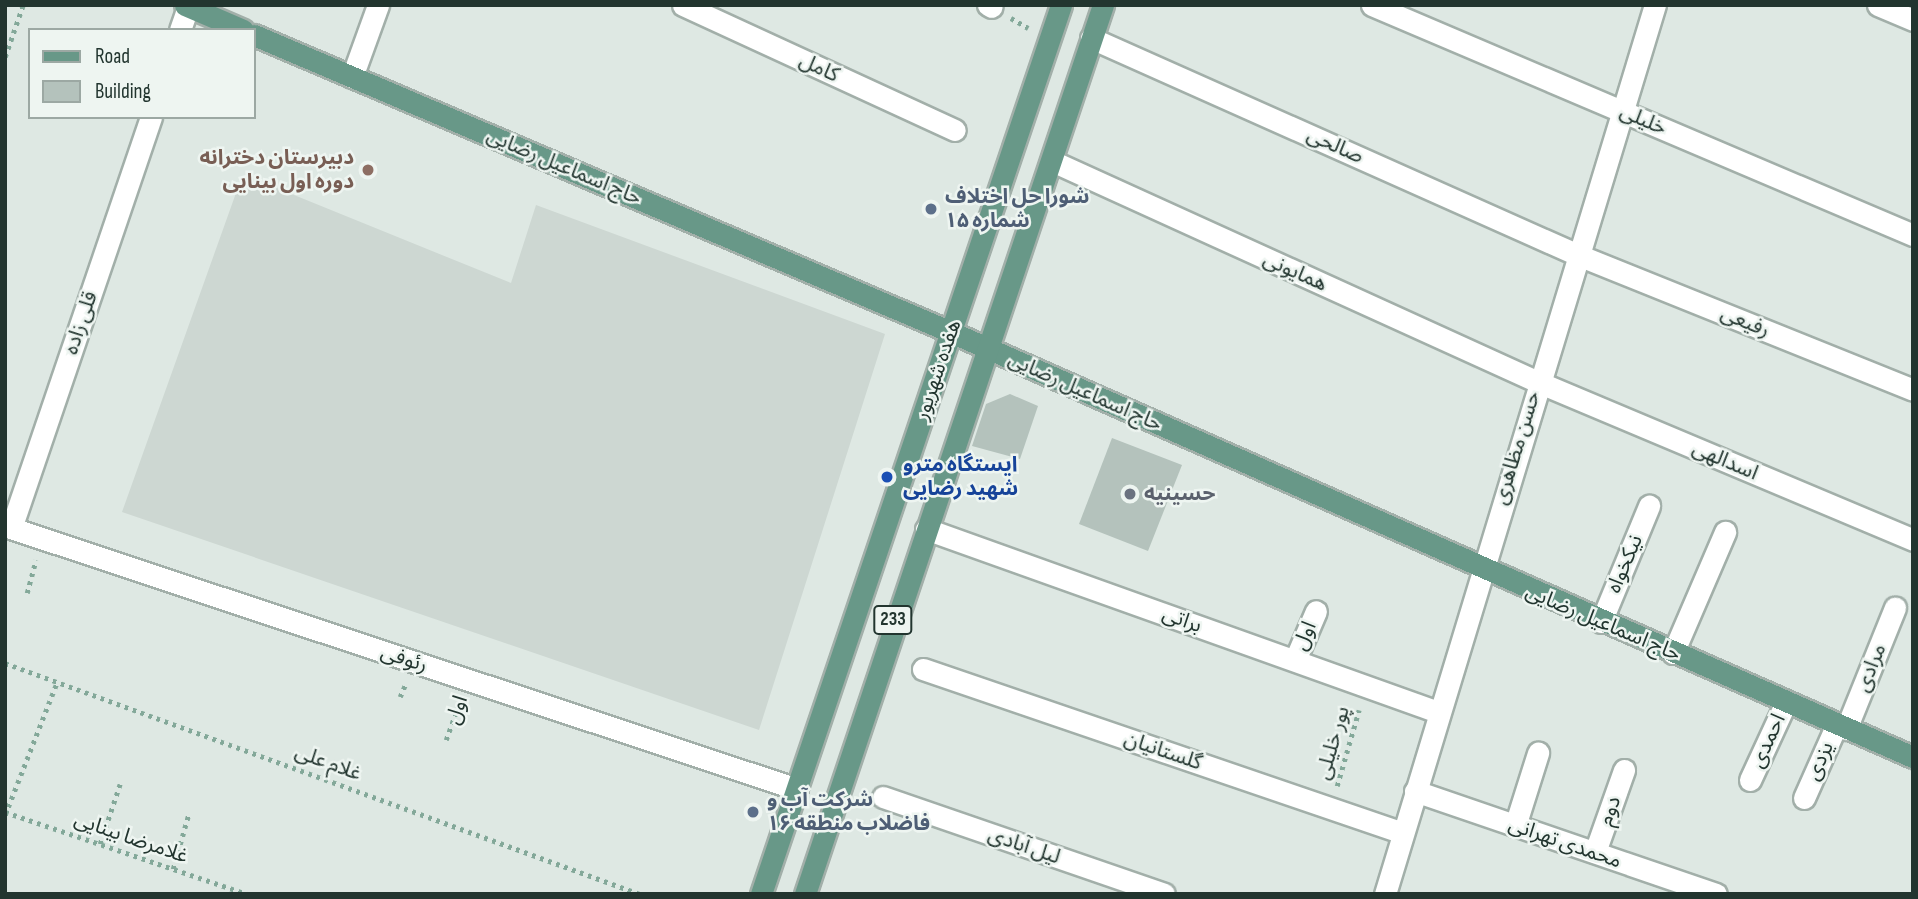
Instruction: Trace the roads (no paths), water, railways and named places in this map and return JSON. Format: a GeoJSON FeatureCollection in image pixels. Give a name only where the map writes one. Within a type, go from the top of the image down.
{"type":"FeatureCollection","features":[{"type":"Feature","properties":{"kind":"main road","name":"هفده شهریور"},"geometry":{"type":"LineString","coordinates":[[761,894],[1061,5]]}},
{"type":"Feature","properties":{"kind":"main road","name":"هفده شهریور"},"geometry":{"type":"LineString","coordinates":[[805,894],[985,348],[1052,161],[1103,5]]}},
{"type":"Feature","properties":{"kind":"main road"},"geometry":{"type":"LineString","coordinates":[[187,6],[238,28]]}},
{"type":"Feature","properties":{"kind":"main road","name":"حاج اسماعیل رضایی"},"geometry":{"type":"LineString","coordinates":[[256,35],[951,332],[1479,569],[1913,757]]}},
{"type":"Feature","properties":{"kind":"street"},"geometry":{"type":"LineString","coordinates":[[352,77],[378,5]]}},
{"type":"Feature","properties":{"kind":"street","name":"کامل"},"geometry":{"type":"LineString","coordinates":[[683,5],[956,130]]}},
{"type":"Feature","properties":{"kind":"street","name":"خلیلی"},"geometry":{"type":"LineString","coordinates":[[1372,5],[1913,235]]}},
{"type":"Feature","properties":{"kind":"street","name":"حسن مظاهری"},"geometry":{"type":"LineString","coordinates":[[1385,894],[1479,569],[1625,113],[1655,5]]}},
{"type":"Feature","properties":{"kind":"street"},"geometry":{"type":"LineString","coordinates":[[1878,5],[1913,20]]}},
{"type":"Feature","properties":{"kind":"street"},"geometry":{"type":"LineString","coordinates":[[181,28],[187,6]]}},
{"type":"Feature","properties":{"kind":"street","name":"صالحی"},"geometry":{"type":"LineString","coordinates":[[1091,38],[1578,255]]}},
{"type":"Feature","properties":{"kind":"street","name":"قلی زاده"},"geometry":{"type":"LineString","coordinates":[[10,528],[150,119]]}},
{"type":"Feature","properties":{"kind":"street","name":"همایونی"},"geometry":{"type":"LineString","coordinates":[[1052,161],[1538,382]]}},
{"type":"Feature","properties":{"kind":"street","name":"رفیعی"},"geometry":{"type":"LineString","coordinates":[[1578,255],[1913,390]]}},
{"type":"Feature","properties":{"kind":"street","name":"اسدالهی"},"geometry":{"type":"LineString","coordinates":[[1538,382],[1913,540]]}},
{"type":"Feature","properties":{"kind":"street","name":"نیکخواه"},"geometry":{"type":"LineString","coordinates":[[1601,622],[1649,506]]}},
{"type":"Feature","properties":{"kind":"street","name":"رئوفی"},"geometry":{"type":"LineString","coordinates":[[10,528],[797,789]]}},
{"type":"Feature","properties":{"kind":"street","name":"براتی"},"geometry":{"type":"LineString","coordinates":[[926,529],[1438,712]]}},
{"type":"Feature","properties":{"kind":"street"},"geometry":{"type":"LineString","coordinates":[[1673,653],[1725,532]]}},
{"type":"Feature","properties":{"kind":"street","name":"مرادی"},"geometry":{"type":"LineString","coordinates":[[1842,727],[1895,608]]}},
{"type":"Feature","properties":{"kind":"street","name":"اول"},"geometry":{"type":"LineString","coordinates":[[1295,660],[1316,611]]}},
{"type":"Feature","properties":{"kind":"street","name":"گلستانیان"},"geometry":{"type":"LineString","coordinates":[[923,669],[1403,833]]}},
{"type":"Feature","properties":{"kind":"street","name":"احمدی"},"geometry":{"type":"LineString","coordinates":[[1749,780],[1786,702]]}},
{"type":"Feature","properties":{"kind":"street","name":"یزدی"},"geometry":{"type":"LineString","coordinates":[[1804,798],[1842,727]]}},
{"type":"Feature","properties":{"kind":"street"},"geometry":{"type":"LineString","coordinates":[[1515,826],[1538,753]]}},
{"type":"Feature","properties":{"kind":"street","name":"دوم"},"geometry":{"type":"LineString","coordinates":[[1595,852],[1624,770]]}},
{"type":"Feature","properties":{"kind":"street","name":"محمدی تهرانی"},"geometry":{"type":"LineString","coordinates":[[1415,791],[1716,894]]}},
{"type":"Feature","properties":{"kind":"street","name":"لیل آبادی"},"geometry":{"type":"LineString","coordinates":[[883,797],[1164,894]]}},
{"type":"Feature","properties":{"kind":"place","name":"دبیرستان دخترانه دوره اول بینایی"},"geometry":{"type":"Point","coordinates":[368,170]}},
{"type":"Feature","properties":{"kind":"place","name":"شورا حل اختلاف شماره ۱۵"},"geometry":{"type":"Point","coordinates":[931,209]}},
{"type":"Feature","properties":{"kind":"place","name":"ایستگاه مترو شهید رضایی"},"geometry":{"type":"Point","coordinates":[887,477]}},
{"type":"Feature","properties":{"kind":"place","name":"حسینیه"},"geometry":{"type":"Point","coordinates":[1130,494]}},
{"type":"Feature","properties":{"kind":"place","name":"شرکت آب و فاضلاب منطقه ۱۶"},"geometry":{"type":"Point","coordinates":[753,812]}}]}
